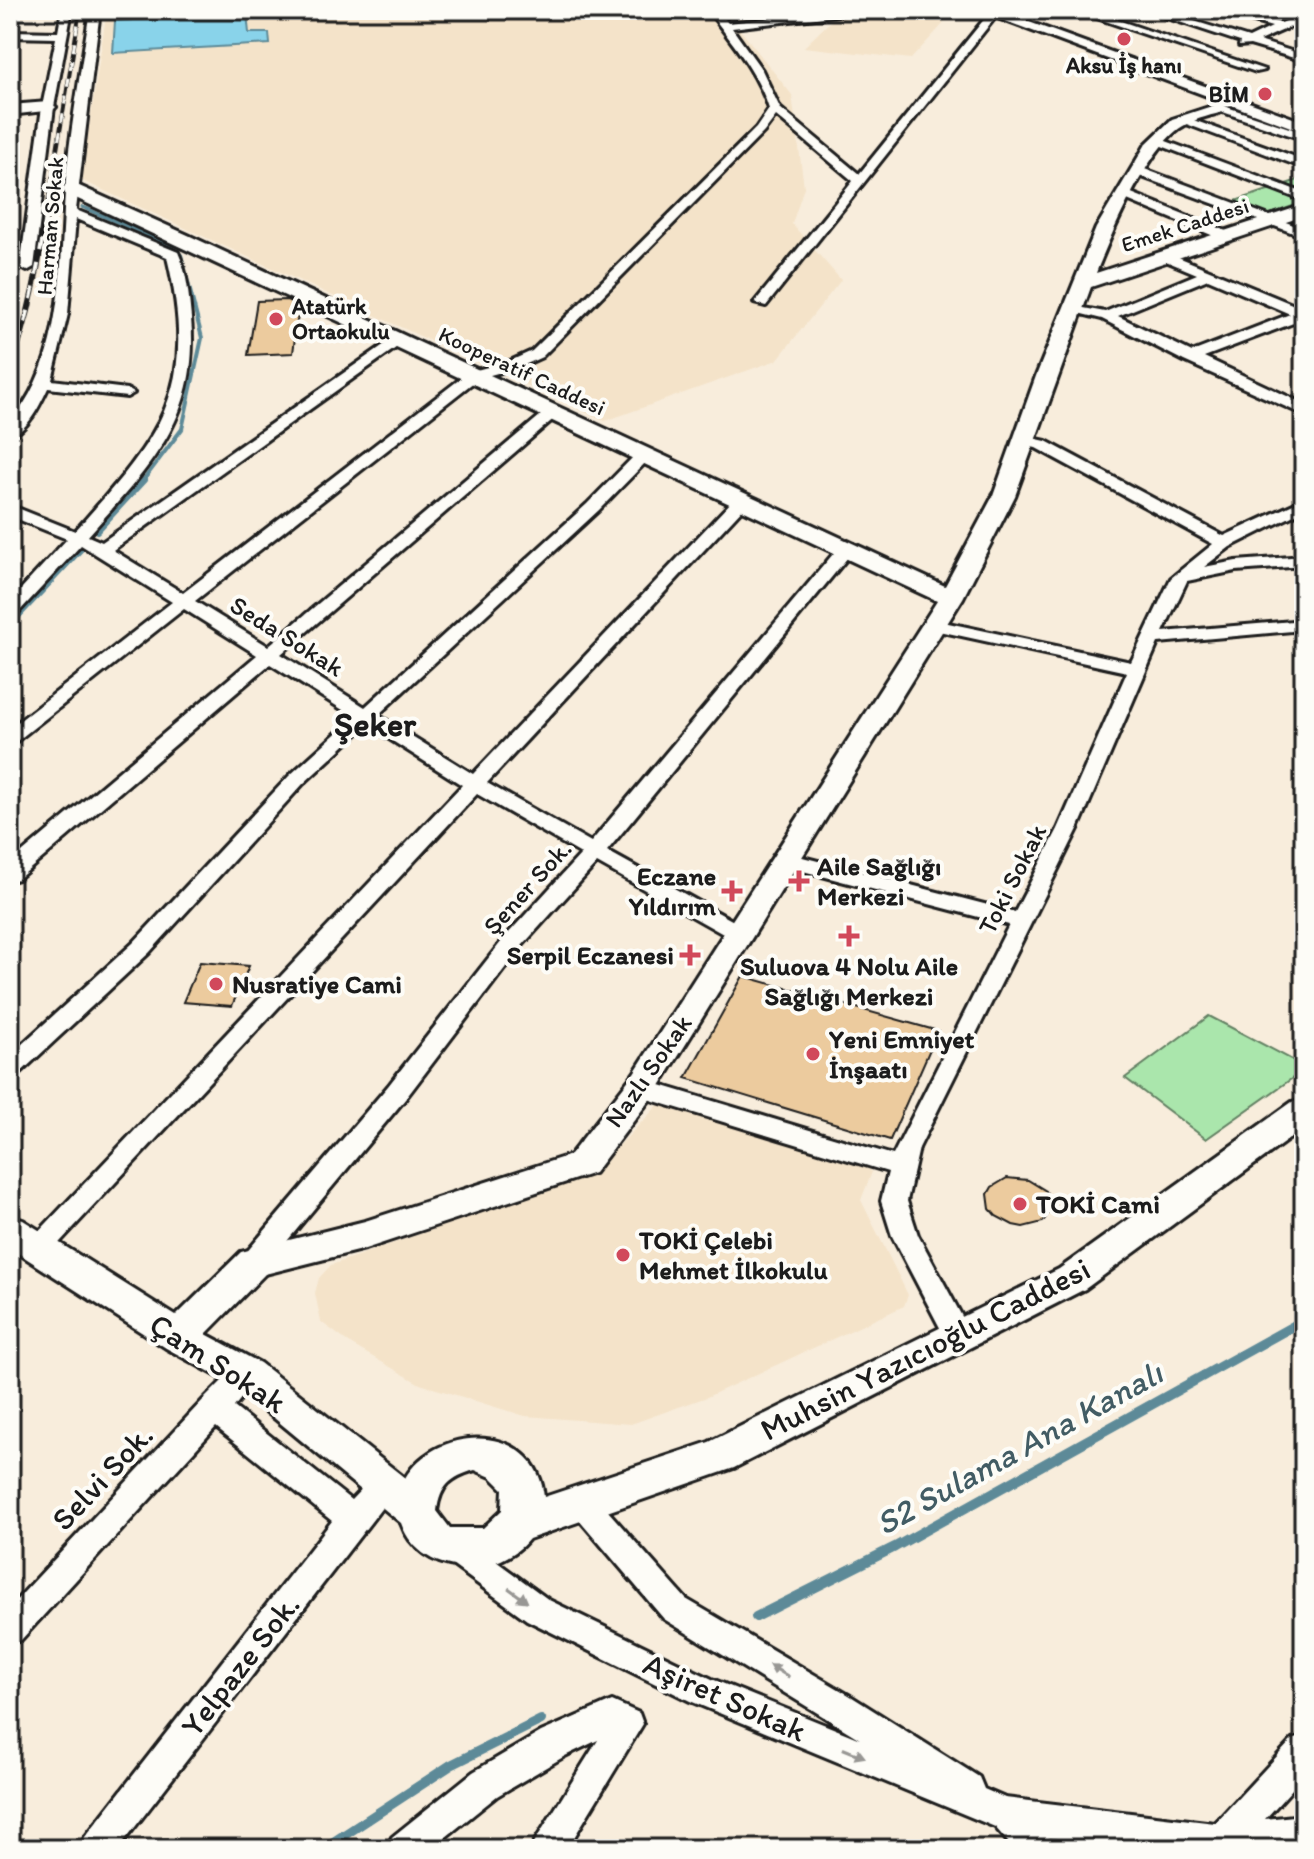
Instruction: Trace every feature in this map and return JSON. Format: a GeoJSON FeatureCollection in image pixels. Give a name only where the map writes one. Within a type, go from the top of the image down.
{"type":"FeatureCollection","features":[{"type":"Feature","properties":{"kind":"street"},"geometry":{"type":"LineString","coordinates":[[27,267],[48,107],[67,10]]}},
{"type":"Feature","properties":{"kind":"street","name":"Harman Sokak"},"geometry":{"type":"LineString","coordinates":[[10,432],[20,424],[42,383],[64,303],[71,189],[95,10]]}},
{"type":"Feature","properties":{"kind":"street"},"geometry":{"type":"LineString","coordinates":[[713,10],[763,78],[775,109],[860,181]]}},
{"type":"Feature","properties":{"kind":"street"},"geometry":{"type":"LineString","coordinates":[[725,26],[878,10]]}},
{"type":"Feature","properties":{"kind":"street"},"geometry":{"type":"LineString","coordinates":[[1078,10],[1260,70]]}},
{"type":"Feature","properties":{"kind":"street"},"geometry":{"type":"LineString","coordinates":[[1148,10],[1304,58]]}},
{"type":"Feature","properties":{"kind":"street"},"geometry":{"type":"LineString","coordinates":[[1217,10],[1304,32]]}},
{"type":"Feature","properties":{"kind":"street"},"geometry":{"type":"LineString","coordinates":[[992,11],[1304,119]]}},
{"type":"Feature","properties":{"kind":"street"},"geometry":{"type":"LineString","coordinates":[[992,11],[1304,127]]}},
{"type":"Feature","properties":{"kind":"street"},"geometry":{"type":"LineString","coordinates":[[761,303],[992,11]]}},
{"type":"Feature","properties":{"kind":"street"},"geometry":{"type":"LineString","coordinates":[[1216,56],[1304,17]]}},
{"type":"Feature","properties":{"kind":"street"},"geometry":{"type":"LineString","coordinates":[[10,34],[61,35]]}},
{"type":"Feature","properties":{"kind":"street"},"geometry":{"type":"LineString","coordinates":[[10,110],[48,107]]}},
{"type":"Feature","properties":{"kind":"street"},"geometry":{"type":"LineString","coordinates":[[1221,108],[1304,137]]}},
{"type":"Feature","properties":{"kind":"street","name":"Nazlı Sokak"},"geometry":{"type":"LineString","coordinates":[[254,1262],[365,1235],[582,1164],[640,1088],[951,598],[1004,496],[1082,284],[1105,228],[1124,194],[1158,141],[1177,122],[1221,108]]}},
{"type":"Feature","properties":{"kind":"street"},"geometry":{"type":"LineString","coordinates":[[10,737],[474,375],[537,354],[760,130],[775,109]]}},
{"type":"Feature","properties":{"kind":"street"},"geometry":{"type":"LineString","coordinates":[[1185,120],[1304,164]]}},
{"type":"Feature","properties":{"kind":"street"},"geometry":{"type":"LineString","coordinates":[[1158,141],[1304,197]]}},
{"type":"Feature","properties":{"kind":"street"},"geometry":{"type":"LineString","coordinates":[[1138,171],[1304,233]]}},
{"type":"Feature","properties":{"kind":"street","name":"Kooperatif Caddesi"},"geometry":{"type":"LineString","coordinates":[[71,189],[951,598]]}},
{"type":"Feature","properties":{"kind":"street"},"geometry":{"type":"LineString","coordinates":[[1124,194],[1226,236]]}},
{"type":"Feature","properties":{"kind":"street","name":"Emek Caddesi"},"geometry":{"type":"LineString","coordinates":[[1082,284],[1304,210]]}},
{"type":"Feature","properties":{"kind":"street"},"geometry":{"type":"LineString","coordinates":[[10,611],[80,537],[156,446],[177,402],[188,341],[173,255],[70,212]]}},
{"type":"Feature","properties":{"kind":"street"},"geometry":{"type":"LineString","coordinates":[[1166,256],[1303,314]]}},
{"type":"Feature","properties":{"kind":"street"},"geometry":{"type":"LineString","coordinates":[[1106,316],[1208,274]]}},
{"type":"Feature","properties":{"kind":"street"},"geometry":{"type":"LineString","coordinates":[[1073,310],[1106,316],[1304,410]]}},
{"type":"Feature","properties":{"kind":"street"},"geometry":{"type":"LineString","coordinates":[[1189,358],[1303,314]]}},
{"type":"Feature","properties":{"kind":"street"},"geometry":{"type":"LineString","coordinates":[[102,550],[400,340]]}},
{"type":"Feature","properties":{"kind":"street"},"geometry":{"type":"LineString","coordinates":[[42,383],[127,393]]}},
{"type":"Feature","properties":{"kind":"street"},"geometry":{"type":"LineString","coordinates":[[10,874],[552,413]]}},
{"type":"Feature","properties":{"kind":"street"},"geometry":{"type":"LineString","coordinates":[[1023,441],[1040,444],[1224,543]]}},
{"type":"Feature","properties":{"kind":"street"},"geometry":{"type":"LineString","coordinates":[[10,1069],[141,948],[296,780],[593,507],[643,456]]}},
{"type":"Feature","properties":{"kind":"street"},"geometry":{"type":"LineString","coordinates":[[24,1240],[474,784],[740,502]]}},
{"type":"Feature","properties":{"kind":"street","name":"Toki Sokak"},"geometry":{"type":"LineString","coordinates":[[958,1335],[905,1236],[894,1201],[907,1148],[1068,829],[1180,578],[1224,543],[1304,504]]}},
{"type":"Feature","properties":{"kind":"street","name":"Seda Sokak"},"geometry":{"type":"LineString","coordinates":[[10,510],[80,537],[474,784],[740,934]]}},
{"type":"Feature","properties":{"kind":"street","name":"Şener Sok."},"geometry":{"type":"LineString","coordinates":[[254,1262],[397,1092],[513,942],[594,853],[845,551]]}},
{"type":"Feature","properties":{"kind":"street"},"geometry":{"type":"LineString","coordinates":[[1180,578],[1236,566],[1304,561]]}},
{"type":"Feature","properties":{"kind":"street"},"geometry":{"type":"LineString","coordinates":[[934,625],[1137,669]]}},
{"type":"Feature","properties":{"kind":"street"},"geometry":{"type":"LineString","coordinates":[[1151,638],[1304,625]]}},
{"type":"Feature","properties":{"kind":"street"},"geometry":{"type":"LineString","coordinates":[[787,860],[1022,921]]}},
{"type":"Feature","properties":{"kind":"street"},"geometry":{"type":"LineString","coordinates":[[640,1088],[902,1167]]}},
{"type":"Feature","properties":{"kind":"street","name":"Muhsin Yazıcıoğlu Caddesi"},"geometry":{"type":"LineString","coordinates":[[515,1525],[720,1456],[1072,1279],[1304,1111]]}},
{"type":"Feature","properties":{"kind":"street","name":"Çam Sokak"},"geometry":{"type":"LineString","coordinates":[[24,1240],[179,1337],[247,1374],[386,1483],[416,1511]]}},
{"type":"Feature","properties":{"kind":"street"},"geometry":{"type":"LineString","coordinates":[[179,1337],[254,1262]]}},
{"type":"Feature","properties":{"kind":"street","name":"Selvi Sok."},"geometry":{"type":"LineString","coordinates":[[10,1629],[247,1374]]}},
{"type":"Feature","properties":{"kind":"street","name":"Çam Sokak"},"geometry":{"type":"LineString","coordinates":[[214,1408],[352,1519]]}},
{"type":"Feature","properties":{"kind":"street"},"geometry":{"type":"LineString","coordinates":[[475,1453],[493,1456],[518,1475],[524,1490],[524,1506],[515,1525],[507,1535],[491,1545],[473,1550],[455,1549],[438,1543],[425,1533],[416,1511],[419,1487],[428,1473],[441,1462],[458,1455],[475,1453]]}},
{"type":"Feature","properties":{"kind":"street","name":"Yelpaze Sok."},"geometry":{"type":"LineString","coordinates":[[97,1849],[352,1519],[386,1483]]}},
{"type":"Feature","properties":{"kind":"street","name":"Aşiret Sokak"},"geometry":{"type":"LineString","coordinates":[[582,1502],[675,1609],[838,1706],[1025,1838]]}},
{"type":"Feature","properties":{"kind":"street","name":"Aşiret Sokak"},"geometry":{"type":"LineString","coordinates":[[455,1549],[538,1610],[701,1690],[1025,1838]]}},
{"type":"Feature","properties":{"kind":"street"},"geometry":{"type":"LineString","coordinates":[[404,1849],[485,1784],[553,1744],[620,1721],[547,1849]]}},
{"type":"Feature","properties":{"kind":"street"},"geometry":{"type":"LineString","coordinates":[[1222,1841],[1304,1752]]}},
{"type":"Feature","properties":{"kind":"street"},"geometry":{"type":"LineString","coordinates":[[1025,1838],[1222,1841],[1304,1832]]}},
{"type":"Feature","properties":{"kind":"shaded area"},"geometry":{"type":"Polygon","coordinates":[[[107,10],[779,10],[734,22],[792,95],[804,187],[792,224],[841,280],[777,360],[605,421],[81,180],[107,10]]]}},
{"type":"Feature","properties":{"kind":"shaded area"},"geometry":{"type":"Polygon","coordinates":[[[842,10],[945,22],[911,59],[804,47],[842,10]]]}},
{"type":"Feature","properties":{"kind":"shaded area","name":"TOKİ Çelebi Mehmet İlkokulu"},"geometry":{"type":"Polygon","coordinates":[[[661,1102],[859,1161],[872,1172],[861,1200],[908,1295],[904,1306],[707,1397],[631,1424],[525,1416],[420,1384],[352,1345],[321,1322],[315,1293],[319,1278],[331,1265],[592,1174],[661,1102]]]}},
{"type":"Feature","properties":{"kind":"green space"},"geometry":{"type":"Polygon","coordinates":[[[1304,178],[1304,202],[1265,216],[1232,202],[1304,178]]]}},
{"type":"Feature","properties":{"kind":"green space"},"geometry":{"type":"Polygon","coordinates":[[[1209,1016],[1304,1066],[1304,1070],[1206,1139],[1125,1078],[1209,1016]]]}},
{"type":"Feature","properties":{"kind":"water"},"geometry":{"type":"Polygon","coordinates":[[[247,14],[249,33],[269,33],[270,44],[113,53],[115,21],[247,14]]]}},
{"type":"Feature","properties":{"kind":"building","name":"Atatürk Ortaokulu"},"geometry":{"type":"Polygon","coordinates":[[[287,300],[299,306],[293,353],[248,355],[257,301],[287,300]]]}},
{"type":"Feature","properties":{"kind":"building","name":"Nusratiye Cami"},"geometry":{"type":"Polygon","coordinates":[[[200,962],[249,966],[232,1006],[183,1002],[200,962]]]}},
{"type":"Feature","properties":{"kind":"building","name":"Yeni Emniyet İnşaatı"},"geometry":{"type":"Polygon","coordinates":[[[743,976],[938,1031],[890,1140],[686,1078],[743,976]]]}},
{"type":"Feature","properties":{"kind":"building","name":"TOKİ Cami"},"geometry":{"type":"Polygon","coordinates":[[[1007,1178],[1028,1180],[1046,1191],[1051,1208],[1043,1222],[1023,1227],[1013,1225],[990,1209],[988,1194],[992,1187],[1007,1178]]]}},
{"type":"Feature","properties":{"kind":"waterway","name":"S2 Sulama Ana Kanalı"},"geometry":{"type":"LineString","coordinates":[[82,207],[87,209]]}},
{"type":"Feature","properties":{"kind":"waterway","name":"S2 Sulama Ana Kanalı"},"geometry":{"type":"LineString","coordinates":[[87,209],[92,211]]}},
{"type":"Feature","properties":{"kind":"waterway","name":"S2 Sulama Ana Kanalı"},"geometry":{"type":"LineString","coordinates":[[87,209],[166,243],[181,255],[202,338],[182,429],[142,482]]}},
{"type":"Feature","properties":{"kind":"waterway","name":"S2 Sulama Ana Kanalı"},"geometry":{"type":"LineString","coordinates":[[97,531],[144,480]]}},
{"type":"Feature","properties":{"kind":"waterway","name":"S2 Sulama Ana Kanalı"},"geometry":{"type":"LineString","coordinates":[[10,625],[83,547]]}},
{"type":"Feature","properties":{"kind":"waterway","name":"S2 Sulama Ana Kanalı"},"geometry":{"type":"LineString","coordinates":[[756,1617],[895,1547],[1304,1320]]}},
{"type":"Feature","properties":{"kind":"waterway","name":"S2 Sulama Ana Kanalı"},"geometry":{"type":"LineString","coordinates":[[323,1849],[451,1765],[541,1720]]}},
{"type":"Feature","properties":{"kind":"railway"},"geometry":{"type":"LineString","coordinates":[[47,211],[80,10]]}},
{"type":"Feature","properties":{"kind":"railway"},"geometry":{"type":"LineString","coordinates":[[10,368],[28,310],[47,209]]}},
{"type":"Feature","properties":{"kind":"place","name":"Aksu İş hanı"},"geometry":{"type":"Point","coordinates":[1124,39]}},
{"type":"Feature","properties":{"kind":"place","name":"BİM"},"geometry":{"type":"Point","coordinates":[1265,94]}},
{"type":"Feature","properties":{"kind":"place","name":"Atatürk Ortaokulu"},"geometry":{"type":"Point","coordinates":[276,319]}},
{"type":"Feature","properties":{"kind":"place","name":"Aile Sağlığı Merkezi"},"geometry":{"type":"Point","coordinates":[799,881]}},
{"type":"Feature","properties":{"kind":"place","name":"Eczane Yıldırım"},"geometry":{"type":"Point","coordinates":[732,891]}},
{"type":"Feature","properties":{"kind":"place","name":"Suluova 4 Nolu Aile Sağlığı Merkezi"},"geometry":{"type":"Point","coordinates":[849,936]}},
{"type":"Feature","properties":{"kind":"place","name":"Serpil Eczanesi"},"geometry":{"type":"Point","coordinates":[690,955]}},
{"type":"Feature","properties":{"kind":"place","name":"Nusratiye Cami"},"geometry":{"type":"Point","coordinates":[216,984]}},
{"type":"Feature","properties":{"kind":"place","name":"Yeni Emniyet İnşaatı"},"geometry":{"type":"Point","coordinates":[813,1054]}},
{"type":"Feature","properties":{"kind":"place","name":"TOKİ Cami"},"geometry":{"type":"Point","coordinates":[1020,1204]}},
{"type":"Feature","properties":{"kind":"place","name":"TOKİ Çelebi Mehmet İlkokulu"},"geometry":{"type":"Point","coordinates":[623,1255]}},
{"type":"Feature","properties":{"kind":"district","name":"Şeker"},"geometry":{"type":"Point","coordinates":[375,724]}}]}
